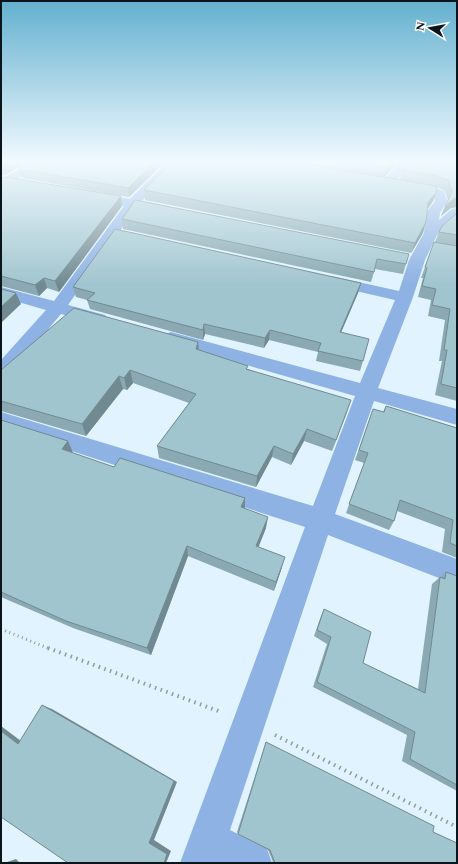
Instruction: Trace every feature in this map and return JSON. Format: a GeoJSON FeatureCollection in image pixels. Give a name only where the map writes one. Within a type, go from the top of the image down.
{"type":"FeatureCollection","features":[{"type":"Feature","properties":{"kind":"street"},"geometry":{"type":"LineString","coordinates":[[1,372],[58,308],[133,203]]}},
{"type":"Feature","properties":{"kind":"street"},"geometry":{"type":"LineString","coordinates":[[135,203],[179,212]]}},
{"type":"Feature","properties":{"kind":"street"},"geometry":{"type":"LineString","coordinates":[[253,863],[204,851],[320,520],[367,391],[405,297],[433,214],[440,203]]}},
{"type":"Feature","properties":{"kind":"street"},"geometry":{"type":"LineString","coordinates":[[422,249],[457,212]]}},
{"type":"Feature","properties":{"kind":"street"},"geometry":{"type":"LineString","coordinates":[[113,232],[128,236]]}},
{"type":"Feature","properties":{"kind":"street"},"geometry":{"type":"LineString","coordinates":[[320,279],[405,297]]}},
{"type":"Feature","properties":{"kind":"street"},"geometry":{"type":"LineString","coordinates":[[1,292],[118,324]]}},
{"type":"Feature","properties":{"kind":"street"},"geometry":{"type":"LineString","coordinates":[[156,334],[457,417]]}},
{"type":"Feature","properties":{"kind":"street"},"geometry":{"type":"LineString","coordinates":[[1,420],[320,520],[457,572]]}},
{"type":"Feature","properties":{"kind":"building"},"geometry":{"type":"Polygon","coordinates":[[[1,203],[115,203],[55,281],[44,278],[35,285],[1,276],[1,203]]]}},
{"type":"Feature","properties":{"kind":"building"},"geometry":{"type":"Polygon","coordinates":[[[133,203],[152,203],[409,254],[406,264],[377,259],[374,272],[122,219],[133,203]]]}},
{"type":"Feature","properties":{"kind":"building"},"geometry":{"type":"Polygon","coordinates":[[[212,203],[428,203],[426,222],[415,243],[212,203]]]}},
{"type":"Feature","properties":{"kind":"building"},"geometry":{"type":"Polygon","coordinates":[[[457,213],[457,235],[439,232],[442,226],[457,213]]]}},
{"type":"Feature","properties":{"kind":"building"},"geometry":{"type":"Polygon","coordinates":[[[115,229],[361,283],[340,332],[369,339],[363,361],[318,351],[321,343],[270,330],[265,338],[204,324],[203,330],[87,300],[95,293],[73,287],[115,229]]]}},
{"type":"Feature","properties":{"kind":"building"},"geometry":{"type":"Polygon","coordinates":[[[434,242],[457,246],[457,388],[441,384],[447,350],[444,350],[450,309],[432,305],[436,289],[422,286],[427,268],[425,267],[434,242]]]}},
{"type":"Feature","properties":{"kind":"building"},"geometry":{"type":"Polygon","coordinates":[[[1,289],[16,293],[1,307],[1,289]]]}},
{"type":"Feature","properties":{"kind":"building"},"geometry":{"type":"Polygon","coordinates":[[[74,308],[198,342],[196,349],[248,366],[246,369],[351,400],[336,440],[307,429],[293,454],[274,446],[257,476],[157,446],[196,394],[130,370],[124,378],[119,376],[82,424],[1,401],[1,370],[74,308]]]}},
{"type":"Feature","properties":{"kind":"building"},"geometry":{"type":"Polygon","coordinates":[[[386,406],[457,428],[457,546],[450,543],[453,520],[400,500],[394,521],[349,504],[368,453],[359,450],[373,409],[384,412],[386,406]]]}},
{"type":"Feature","properties":{"kind":"building"},"geometry":{"type":"Polygon","coordinates":[[[1,420],[68,441],[62,449],[114,467],[120,458],[245,498],[241,507],[268,517],[256,546],[285,557],[276,582],[187,546],[147,648],[66,621],[1,592],[1,420]]]}},
{"type":"Feature","properties":{"kind":"building"},"geometry":{"type":"Polygon","coordinates":[[[446,572],[457,576],[457,785],[410,759],[415,732],[317,682],[331,637],[317,630],[324,609],[371,632],[363,663],[425,693],[440,577],[445,579],[446,572]]]}},
{"type":"Feature","properties":{"kind":"building"},"geometry":{"type":"Polygon","coordinates":[[[42,705],[174,781],[149,843],[167,854],[164,863],[68,863],[1,817],[1,731],[18,744],[42,705]]]}},
{"type":"Feature","properties":{"kind":"building"},"geometry":{"type":"Polygon","coordinates":[[[266,742],[434,826],[433,832],[457,843],[457,863],[275,863],[270,850],[238,834],[266,742]]]}}]}
